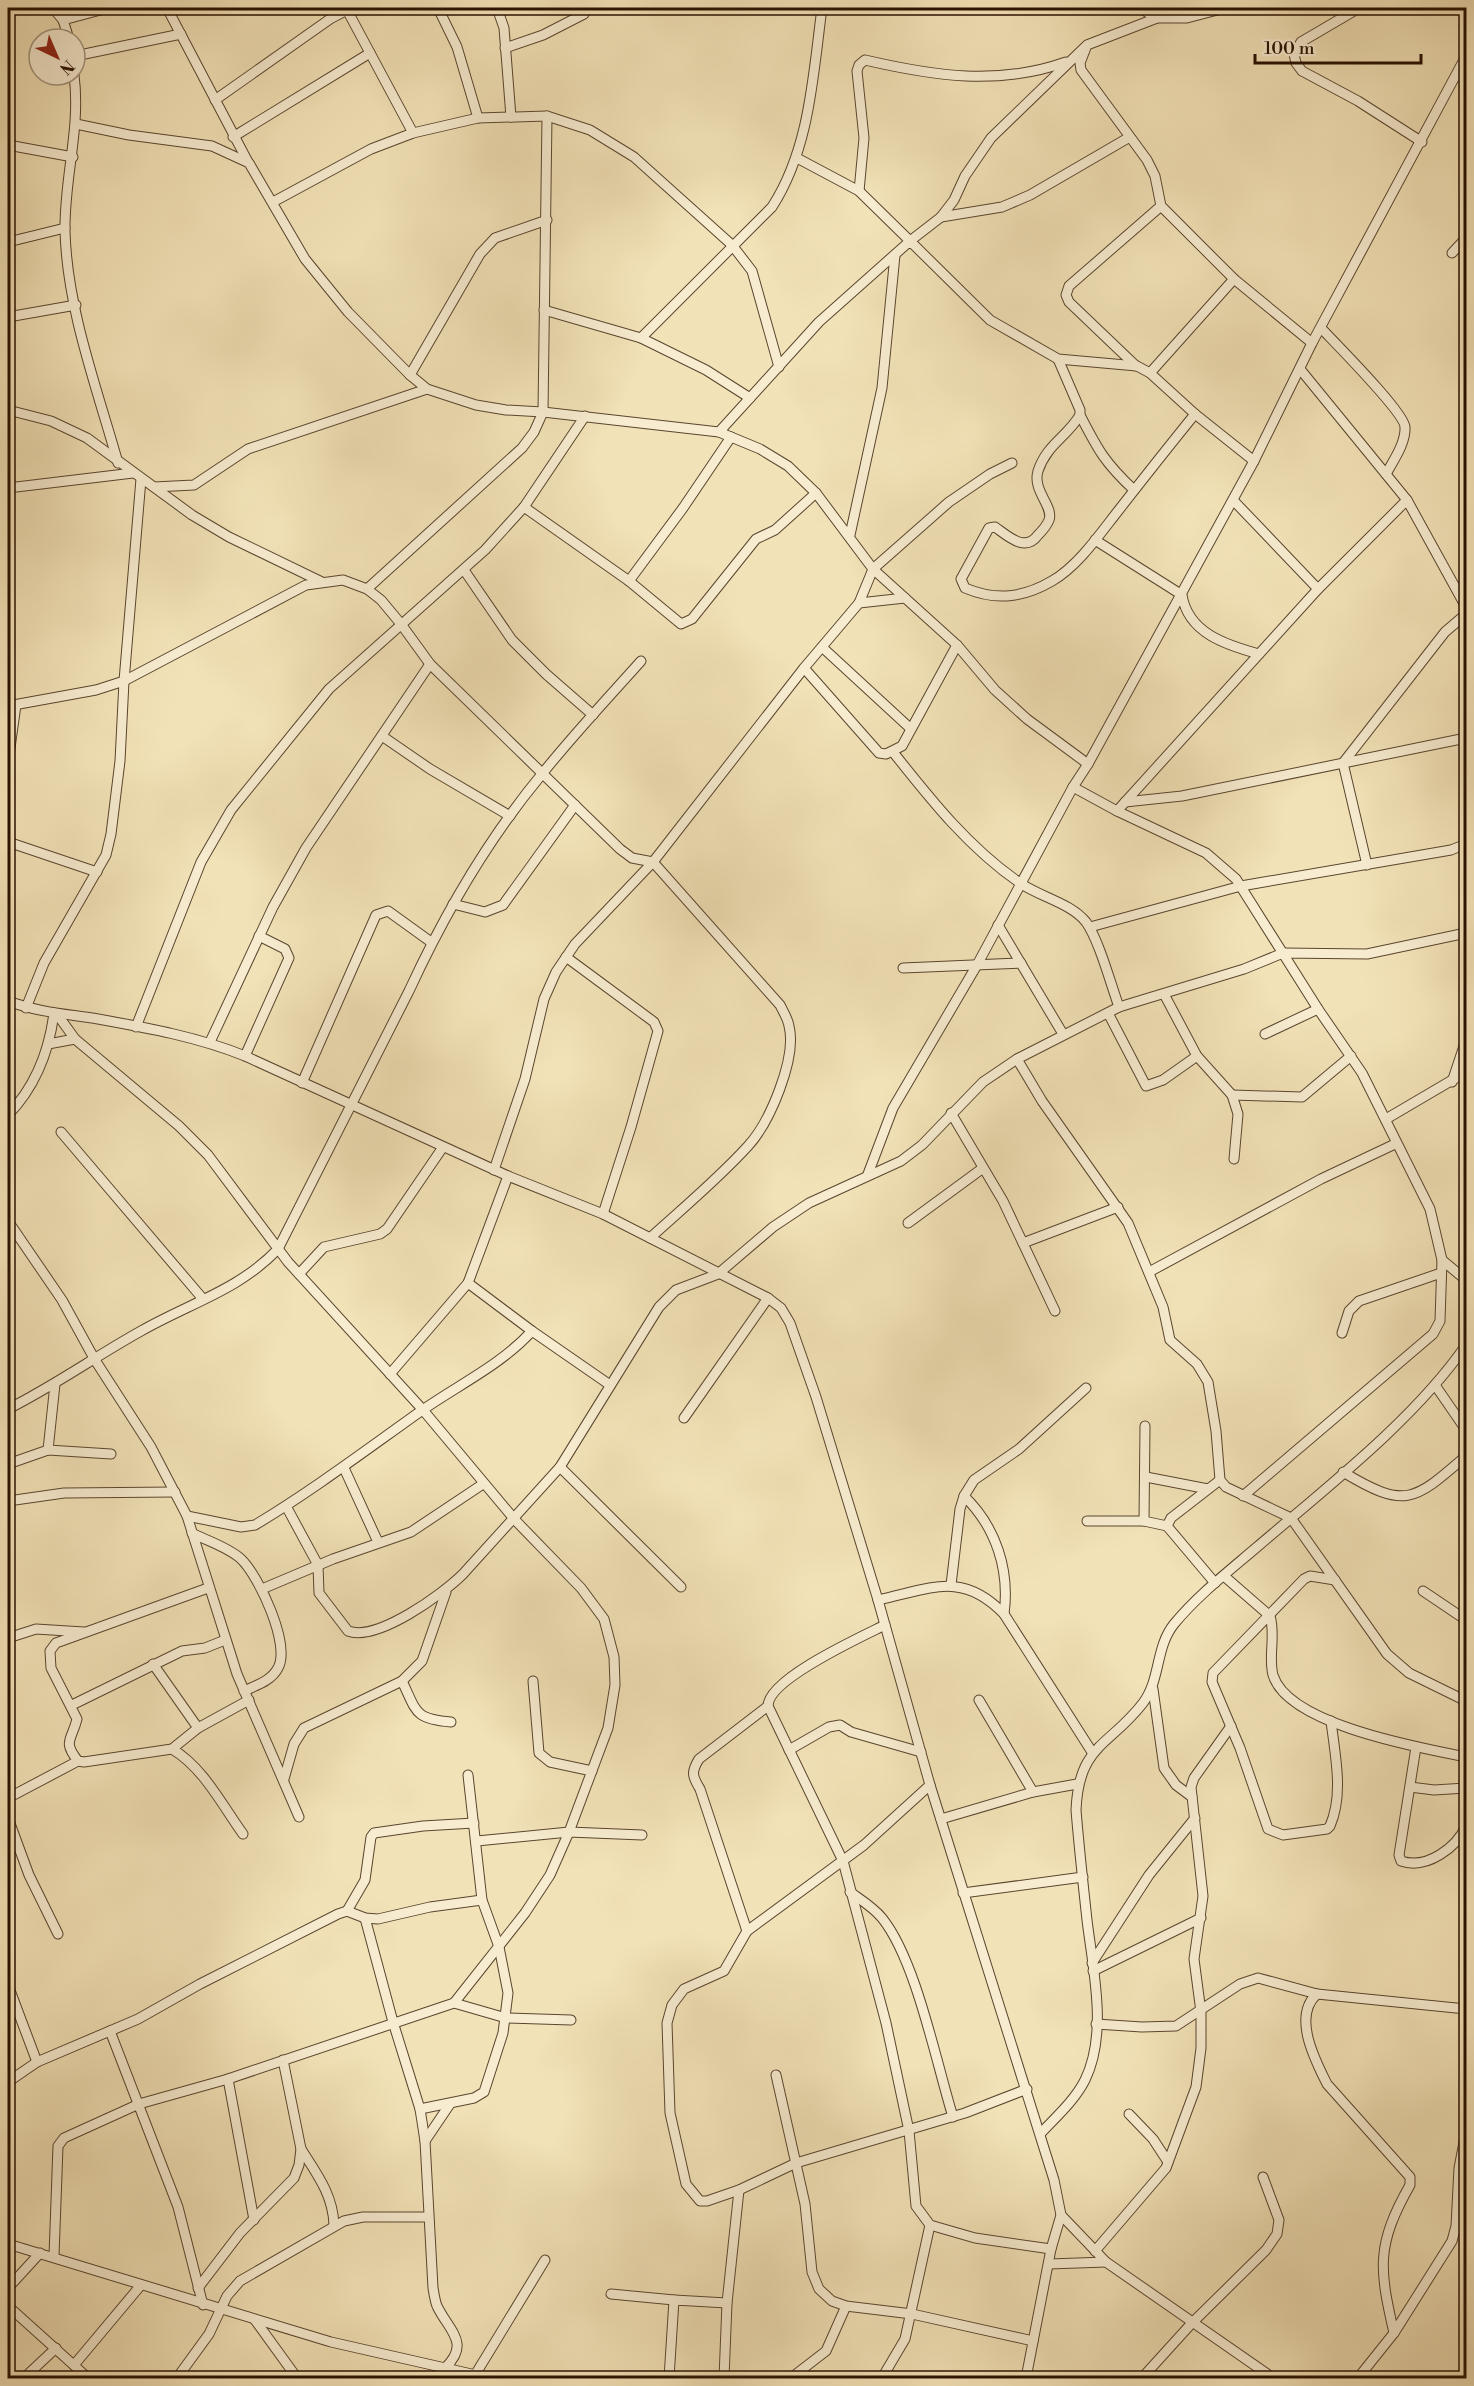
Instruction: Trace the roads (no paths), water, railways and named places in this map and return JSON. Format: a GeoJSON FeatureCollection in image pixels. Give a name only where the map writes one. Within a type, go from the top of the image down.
{"type":"FeatureCollection","features":[{"type":"Feature","properties":{"kind":"street"},"geometry":{"type":"LineString","coordinates":[[54,8],[65,27]]}},
{"type":"Feature","properties":{"kind":"street"},"geometry":{"type":"LineString","coordinates":[[63,20],[108,8]]}},
{"type":"Feature","properties":{"kind":"street"},"geometry":{"type":"LineString","coordinates":[[167,8],[233,137],[305,259],[340,304],[410,375],[427,388],[476,405],[719,432],[760,449],[788,466],[816,493],[850,535],[873,569],[957,645],[994,690],[1027,719],[1088,764]]}},
{"type":"Feature","properties":{"kind":"street"},"geometry":{"type":"LineString","coordinates":[[326,8],[330,19]]}},
{"type":"Feature","properties":{"kind":"street"},"geometry":{"type":"LineString","coordinates":[[438,8],[457,47],[477,118]]}},
{"type":"Feature","properties":{"kind":"street"},"geometry":{"type":"LineString","coordinates":[[497,8],[504,28],[511,117]]}},
{"type":"Feature","properties":{"kind":"street"},"geometry":{"type":"LineString","coordinates":[[505,48],[543,35],[584,14],[586,8]]}},
{"type":"Feature","properties":{"kind":"street"},"geometry":{"type":"LineString","coordinates":[[641,338],[772,207],[786,186],[797,158],[808,107],[822,8]]}},
{"type":"Feature","properties":{"kind":"street"},"geometry":{"type":"LineString","coordinates":[[1140,8],[1157,18]]}},
{"type":"Feature","properties":{"kind":"street"},"geometry":{"type":"LineString","coordinates":[[719,432],[819,322],[910,241],[941,217],[954,200],[964,176],[991,138],[1087,45],[1157,18],[1187,18],[1226,8]]}},
{"type":"Feature","properties":{"kind":"street"},"geometry":{"type":"LineString","coordinates":[[1359,8],[1301,42],[1294,54],[1296,63],[1302,70],[1422,142]]}},
{"type":"Feature","properties":{"kind":"street"},"geometry":{"type":"LineString","coordinates":[[215,100],[330,19],[349,9],[413,133]]}},
{"type":"Feature","properties":{"kind":"street"},"geometry":{"type":"LineString","coordinates":[[87,54],[181,34]]}},
{"type":"Feature","properties":{"kind":"street"},"geometry":{"type":"LineString","coordinates":[[1087,45],[1080,63],[1083,77],[1147,160],[1155,176],[1161,206],[1234,279],[1312,343]]}},
{"type":"Feature","properties":{"kind":"street"},"geometry":{"type":"LineString","coordinates":[[233,137],[370,53]]}},
{"type":"Feature","properties":{"kind":"street"},"geometry":{"type":"LineString","coordinates":[[868,1174],[894,1108],[977,965],[1073,787],[1182,595],[1254,461],[1312,343],[1467,56]]}},
{"type":"Feature","properties":{"kind":"street"},"geometry":{"type":"LineString","coordinates":[[859,191],[864,138],[857,71],[859,65],[865,60],[952,75],[993,77],[1022,75],[1071,60]]}},
{"type":"Feature","properties":{"kind":"street"},"geometry":{"type":"LineString","coordinates":[[74,87],[76,124],[65,228],[76,305],[118,463]]}},
{"type":"Feature","properties":{"kind":"street"},"geometry":{"type":"LineString","coordinates":[[368,589],[522,447],[534,432],[543,412],[547,116]]}},
{"type":"Feature","properties":{"kind":"street"},"geometry":{"type":"LineString","coordinates":[[273,202],[371,149],[413,133],[477,118],[547,116],[590,130],[634,157],[732,245],[752,271],[779,367]]}},
{"type":"Feature","properties":{"kind":"street"},"geometry":{"type":"LineString","coordinates":[[76,124],[212,146],[249,163]]}},
{"type":"Feature","properties":{"kind":"street"},"geometry":{"type":"LineString","coordinates":[[941,217],[978,212],[1012,203],[1128,138]]}},
{"type":"Feature","properties":{"kind":"street"},"geometry":{"type":"LineString","coordinates":[[8,145],[73,157]]}},
{"type":"Feature","properties":{"kind":"street"},"geometry":{"type":"LineString","coordinates":[[797,158],[859,191],[990,320],[1058,359],[1137,366]]}},
{"type":"Feature","properties":{"kind":"street"},"geometry":{"type":"LineString","coordinates":[[1161,206],[1069,286],[1066,295],[1069,302],[1137,366],[1150,373],[1195,414],[1254,461]]}},
{"type":"Feature","properties":{"kind":"street"},"geometry":{"type":"LineString","coordinates":[[410,375],[480,254],[495,238],[547,220]]}},
{"type":"Feature","properties":{"kind":"street"},"geometry":{"type":"LineString","coordinates":[[8,242],[65,228]]}},
{"type":"Feature","properties":{"kind":"street"},"geometry":{"type":"LineString","coordinates":[[1452,253],[1467,238]]}},
{"type":"Feature","properties":{"kind":"street"},"geometry":{"type":"LineString","coordinates":[[850,535],[882,388],[895,255]]}},
{"type":"Feature","properties":{"kind":"street"},"geometry":{"type":"LineString","coordinates":[[1150,373],[1234,279]]}},
{"type":"Feature","properties":{"kind":"street"},"geometry":{"type":"LineString","coordinates":[[8,317],[76,305]]}},
{"type":"Feature","properties":{"kind":"street"},"geometry":{"type":"LineString","coordinates":[[544,310],[641,338],[706,370],[750,398]]}},
{"type":"Feature","properties":{"kind":"street"},"geometry":{"type":"LineString","coordinates":[[1321,328],[1375,387],[1405,426],[1401,446],[1386,474]]}},
{"type":"Feature","properties":{"kind":"street"},"geometry":{"type":"LineString","coordinates":[[1058,359],[1080,410],[1080,415],[1108,466],[1134,490]]}},
{"type":"Feature","properties":{"kind":"street"},"geometry":{"type":"LineString","coordinates":[[1300,369],[1407,500],[1467,607]]}},
{"type":"Feature","properties":{"kind":"street"},"geometry":{"type":"LineString","coordinates":[[154,487],[194,485],[248,449],[427,388]]}},
{"type":"Feature","properties":{"kind":"street"},"geometry":{"type":"LineString","coordinates":[[8,410],[51,421],[87,438],[132,473],[229,537],[322,582]]}},
{"type":"Feature","properties":{"kind":"street"},"geometry":{"type":"LineString","coordinates":[[1080,415],[1052,444],[1038,473],[1036,485],[1050,513],[1049,521],[1035,540],[1026,544],[1020,544],[995,526],[989,528],[961,579],[962,584],[976,593],[996,598],[1017,596],[1052,582],[1095,540],[1195,414]]}},
{"type":"Feature","properties":{"kind":"street"},"geometry":{"type":"LineString","coordinates":[[136,1027],[201,862],[231,810],[329,689],[464,570],[524,507],[585,416]]}},
{"type":"Feature","properties":{"kind":"street"},"geometry":{"type":"LineString","coordinates":[[628,580],[677,516],[731,437]]}},
{"type":"Feature","properties":{"kind":"street"},"geometry":{"type":"LineString","coordinates":[[494,1170],[525,1079],[544,999],[556,972],[566,957],[653,862],[804,668],[859,603],[873,569],[949,502],[990,474],[1012,463]]}},
{"type":"Feature","properties":{"kind":"street"},"geometry":{"type":"LineString","coordinates":[[8,488],[132,473]]}},
{"type":"Feature","properties":{"kind":"street"},"geometry":{"type":"LineString","coordinates":[[26,1008],[44,963],[106,855],[111,834],[120,761],[123,681],[141,479]]}},
{"type":"Feature","properties":{"kind":"street"},"geometry":{"type":"LineString","coordinates":[[524,507],[628,580],[677,622],[686,623],[692,620],[756,539],[775,530],[816,493]]}},
{"type":"Feature","properties":{"kind":"street"},"geometry":{"type":"LineString","coordinates":[[1233,500],[1318,589]]}},
{"type":"Feature","properties":{"kind":"street"},"geometry":{"type":"LineString","coordinates":[[1117,811],[1318,589],[1407,500]]}},
{"type":"Feature","properties":{"kind":"street"},"geometry":{"type":"LineString","coordinates":[[1095,540],[1182,595],[1184,606],[1191,619],[1207,633],[1230,646],[1259,654]]}},
{"type":"Feature","properties":{"kind":"street"},"geometry":{"type":"LineString","coordinates":[[464,570],[512,640],[546,674],[593,715]]}},
{"type":"Feature","properties":{"kind":"street"},"geometry":{"type":"LineString","coordinates":[[8,762],[12,706],[42,698],[96,690],[123,681],[306,585],[343,580],[368,589],[381,600],[401,624],[430,664],[574,805],[632,858],[653,862],[780,1005],[790,1027],[787,1075],[750,1144],[650,1238]]}},
{"type":"Feature","properties":{"kind":"street"},"geometry":{"type":"LineString","coordinates":[[859,603],[905,598]]}},
{"type":"Feature","properties":{"kind":"street"},"geometry":{"type":"LineString","coordinates":[[1343,763],[1445,632],[1467,614]]}},
{"type":"Feature","properties":{"kind":"street"},"geometry":{"type":"LineString","coordinates":[[804,668],[879,753],[886,754],[902,746],[957,645]]}},
{"type":"Feature","properties":{"kind":"street"},"geometry":{"type":"LineString","coordinates":[[822,647],[911,729]]}},
{"type":"Feature","properties":{"kind":"street"},"geometry":{"type":"LineString","coordinates":[[8,1409],[55,1384],[141,1331],[258,1270],[278,1249],[352,1105],[431,942],[453,904],[510,816],[542,774],[641,661]]}},
{"type":"Feature","properties":{"kind":"street"},"geometry":{"type":"LineString","coordinates":[[210,1042],[259,936],[306,848],[430,664]]}},
{"type":"Feature","properties":{"kind":"street"},"geometry":{"type":"LineString","coordinates":[[382,736],[464,790],[510,816]]}},
{"type":"Feature","properties":{"kind":"street"},"geometry":{"type":"LineString","coordinates":[[1125,802],[1182,796],[1467,738]]}},
{"type":"Feature","properties":{"kind":"street"},"geometry":{"type":"LineString","coordinates":[[893,752],[961,833],[1021,884],[1079,915],[1090,927],[1119,1008]]}},
{"type":"Feature","properties":{"kind":"street"},"geometry":{"type":"LineString","coordinates":[[1343,763],[1367,865]]}},
{"type":"Feature","properties":{"kind":"street"},"geometry":{"type":"LineString","coordinates":[[1073,787],[1117,811],[1206,853],[1227,869],[1241,886],[1318,1009],[1351,1056],[1386,1119],[1395,1144],[1430,1209],[1442,1260],[1440,1321],[1433,1334],[1244,1496]]}},
{"type":"Feature","properties":{"kind":"street"},"geometry":{"type":"LineString","coordinates":[[453,904],[485,912],[503,905],[574,805]]}},
{"type":"Feature","properties":{"kind":"street"},"geometry":{"type":"LineString","coordinates":[[8,842],[97,872]]}},
{"type":"Feature","properties":{"kind":"street"},"geometry":{"type":"LineString","coordinates":[[1090,927],[1241,886],[1451,850],[1467,844]]}},
{"type":"Feature","properties":{"kind":"street"},"geometry":{"type":"LineString","coordinates":[[302,1083],[376,915],[388,912],[431,942]]}},
{"type":"Feature","properties":{"kind":"street"},"geometry":{"type":"LineString","coordinates":[[998,926],[1063,1034]]}},
{"type":"Feature","properties":{"kind":"street"},"geometry":{"type":"LineString","coordinates":[[286,1506],[318,1565],[320,1593],[348,1631],[354,1634],[376,1629],[421,1607],[447,1590],[515,1520],[560,1467],[653,1316],[667,1298],[676,1290],[718,1274],[773,1227],[809,1203],[868,1174],[901,1161],[922,1145],[983,1082],[1017,1059],[1119,1008],[1244,969],[1283,953],[1367,954],[1467,933]]}},
{"type":"Feature","properties":{"kind":"street"},"geometry":{"type":"LineString","coordinates":[[245,1056],[290,958],[285,949],[259,936]]}},
{"type":"Feature","properties":{"kind":"street"},"geometry":{"type":"LineString","coordinates":[[566,957],[654,1022],[658,1031],[603,1214]]}},
{"type":"Feature","properties":{"kind":"street"},"geometry":{"type":"LineString","coordinates":[[903,968],[1021,963]]}},
{"type":"Feature","properties":{"kind":"street"},"geometry":{"type":"LineString","coordinates":[[1164,994],[1197,1056],[1232,1095],[1238,1114],[1234,1159]]}},
{"type":"Feature","properties":{"kind":"street"},"geometry":{"type":"LineString","coordinates":[[8,1001],[26,1008],[210,1042],[494,1170],[603,1214],[768,1298],[782,1308],[790,1323],[816,1397],[878,1600],[930,1785],[1054,2180],[1061,2215],[1051,2249],[1026,2379]]}},
{"type":"Feature","properties":{"kind":"street"},"geometry":{"type":"LineString","coordinates":[[1265,1034],[1318,1009]]}},
{"type":"Feature","properties":{"kind":"street"},"geometry":{"type":"LineString","coordinates":[[56,1013],[75,1040],[208,1155],[299,1274],[423,1410],[515,1520],[581,1588],[604,1619],[614,1657],[615,1684],[608,1728],[569,1832],[550,1875],[499,1947],[454,2003]]}},
{"type":"Feature","properties":{"kind":"street"},"geometry":{"type":"LineString","coordinates":[[8,1115],[37,1075],[56,1013]]}},
{"type":"Feature","properties":{"kind":"street"},"geometry":{"type":"LineString","coordinates":[[1108,1013],[1146,1086],[1162,1080],[1197,1056]]}},
{"type":"Feature","properties":{"kind":"street"},"geometry":{"type":"LineString","coordinates":[[48,1044],[75,1040]]}},
{"type":"Feature","properties":{"kind":"street"},"geometry":{"type":"LineString","coordinates":[[1452,1082],[1467,1040]]}},
{"type":"Feature","properties":{"kind":"street"},"geometry":{"type":"LineString","coordinates":[[1232,1095],[1302,1097],[1351,1056]]}},
{"type":"Feature","properties":{"kind":"street"},"geometry":{"type":"LineString","coordinates":[[1017,1059],[1042,1101],[1118,1207],[1135,1236],[1163,1307],[1170,1340],[1197,1364],[1208,1382],[1216,1431],[1220,1480],[1226,1487],[1292,1518],[1398,1666],[1467,1701]]}},
{"type":"Feature","properties":{"kind":"street"},"geometry":{"type":"LineString","coordinates":[[1386,1119],[1467,1072]]}},
{"type":"Feature","properties":{"kind":"street"},"geometry":{"type":"LineString","coordinates":[[951,1113],[1023,1243],[1054,1311]]}},
{"type":"Feature","properties":{"kind":"street"},"geometry":{"type":"LineString","coordinates":[[61,1132],[203,1299]]}},
{"type":"Feature","properties":{"kind":"street"},"geometry":{"type":"LineString","coordinates":[[1149,1272],[1321,1179],[1395,1144]]}},
{"type":"Feature","properties":{"kind":"street"},"geometry":{"type":"LineString","coordinates":[[299,1274],[324,1247],[380,1234],[387,1229],[443,1147]]}},
{"type":"Feature","properties":{"kind":"street"},"geometry":{"type":"LineString","coordinates":[[908,1223],[983,1168]]}},
{"type":"Feature","properties":{"kind":"street"},"geometry":{"type":"LineString","coordinates":[[390,1374],[468,1282],[508,1176]]}},
{"type":"Feature","properties":{"kind":"street"},"geometry":{"type":"LineString","coordinates":[[1023,1243],[1118,1207]]}},
{"type":"Feature","properties":{"kind":"street"},"geometry":{"type":"LineString","coordinates":[[8,1221],[62,1300],[95,1360],[151,1447],[175,1492],[192,1533],[225,1640],[244,1690],[299,1817]]}},
{"type":"Feature","properties":{"kind":"street"},"geometry":{"type":"LineString","coordinates":[[1442,1260],[1467,1280]]}},
{"type":"Feature","properties":{"kind":"street"},"geometry":{"type":"LineString","coordinates":[[1342,1333],[1349,1311],[1359,1301],[1441,1273]]}},
{"type":"Feature","properties":{"kind":"street"},"geometry":{"type":"LineString","coordinates":[[468,1282],[532,1331],[610,1384]]}},
{"type":"Feature","properties":{"kind":"street"},"geometry":{"type":"LineString","coordinates":[[684,1418],[768,1298]]}},
{"type":"Feature","properties":{"kind":"street"},"geometry":{"type":"LineString","coordinates":[[186,1516],[241,1527],[255,1525],[344,1468],[423,1410],[512,1350],[532,1331]]}},
{"type":"Feature","properties":{"kind":"street"},"geometry":{"type":"LineString","coordinates":[[1192,1797],[1176,1785],[1164,1768],[1153,1689],[1162,1643],[1174,1624],[1215,1583],[1292,1518],[1435,1385],[1467,1345]]}},
{"type":"Feature","properties":{"kind":"street"},"geometry":{"type":"LineString","coordinates":[[48,1450],[55,1384]]}},
{"type":"Feature","properties":{"kind":"street"},"geometry":{"type":"LineString","coordinates":[[1435,1385],[1467,1430]]}},
{"type":"Feature","properties":{"kind":"street"},"geometry":{"type":"LineString","coordinates":[[951,1585],[957,1528],[964,1496],[974,1480],[1019,1449],[1086,1388]]}},
{"type":"Feature","properties":{"kind":"street"},"geometry":{"type":"LineString","coordinates":[[1144,1521],[1145,1426]]}},
{"type":"Feature","properties":{"kind":"street"},"geometry":{"type":"LineString","coordinates":[[8,1464],[48,1450],[111,1454]]}},
{"type":"Feature","properties":{"kind":"street"},"geometry":{"type":"LineString","coordinates":[[1343,1472],[1383,1493],[1414,1495],[1428,1489],[1467,1456]]}},
{"type":"Feature","properties":{"kind":"street"},"geometry":{"type":"LineString","coordinates":[[560,1467],[681,1587]]}},
{"type":"Feature","properties":{"kind":"street"},"geometry":{"type":"LineString","coordinates":[[344,1468],[378,1542]]}},
{"type":"Feature","properties":{"kind":"street"},"geometry":{"type":"LineString","coordinates":[[1146,1477],[1208,1489]]}},
{"type":"Feature","properties":{"kind":"street"},"geometry":{"type":"LineString","coordinates":[[1167,1526],[1171,1518],[1220,1480]]}},
{"type":"Feature","properties":{"kind":"street"},"geometry":{"type":"LineString","coordinates":[[262,1589],[378,1542],[411,1532],[483,1484]]}},
{"type":"Feature","properties":{"kind":"street"},"geometry":{"type":"LineString","coordinates":[[8,1501],[64,1493],[175,1492]]}},
{"type":"Feature","properties":{"kind":"street"},"geometry":{"type":"LineString","coordinates":[[964,1496],[984,1518],[996,1543],[1007,1592],[1004,1614]]}},
{"type":"Feature","properties":{"kind":"street"},"geometry":{"type":"LineString","coordinates":[[1087,1521],[1144,1521],[1167,1526],[1215,1583]]}},
{"type":"Feature","properties":{"kind":"street"},"geometry":{"type":"LineString","coordinates":[[192,1533],[240,1558],[262,1589],[282,1644],[282,1657],[278,1669],[269,1680],[244,1690]]}},
{"type":"Feature","properties":{"kind":"street"},"geometry":{"type":"LineString","coordinates":[[1224,1575],[1270,1616],[1273,1624],[1274,1677],[1292,1700],[1331,1721],[1389,1741],[1467,1757]]}},
{"type":"Feature","properties":{"kind":"street"},"geometry":{"type":"LineString","coordinates":[[1331,1721],[1336,1754],[1337,1790],[1332,1821],[1327,1829],[1283,1835],[1268,1828],[1231,1726],[1212,1682],[1213,1673],[1304,1579],[1310,1576],[1335,1580]]}},
{"type":"Feature","properties":{"kind":"street"},"geometry":{"type":"LineString","coordinates":[[878,1600],[951,1585],[981,1594],[1004,1614],[1092,1752]]}},
{"type":"Feature","properties":{"kind":"street"},"geometry":{"type":"LineString","coordinates":[[78,1761],[67,1742],[77,1719],[72,1705],[51,1668],[50,1651],[56,1643],[208,1588]]}},
{"type":"Feature","properties":{"kind":"street"},"geometry":{"type":"LineString","coordinates":[[284,1779],[294,1744],[304,1728],[402,1681],[422,1661],[447,1590]]}},
{"type":"Feature","properties":{"kind":"street"},"geometry":{"type":"LineString","coordinates":[[1423,1591],[1467,1620]]}},
{"type":"Feature","properties":{"kind":"street"},"geometry":{"type":"LineString","coordinates":[[747,1931],[700,1789],[692,1777],[699,1759],[768,1706],[771,1694],[797,1673],[827,1653],[885,1625]]}},
{"type":"Feature","properties":{"kind":"street"},"geometry":{"type":"LineString","coordinates":[[8,1638],[36,1629],[86,1632]]}},
{"type":"Feature","properties":{"kind":"street"},"geometry":{"type":"LineString","coordinates":[[72,1705],[182,1651],[205,1648],[225,1640]]}},
{"type":"Feature","properties":{"kind":"street"},"geometry":{"type":"LineString","coordinates":[[153,1664],[198,1728]]}},
{"type":"Feature","properties":{"kind":"street"},"geometry":{"type":"LineString","coordinates":[[533,1680],[539,1753],[550,1762],[592,1771]]}},
{"type":"Feature","properties":{"kind":"street"},"geometry":{"type":"LineString","coordinates":[[402,1681],[422,1716],[428,1720],[451,1722]]}},
{"type":"Feature","properties":{"kind":"street"},"geometry":{"type":"LineString","coordinates":[[1041,2133],[1073,2098],[1085,2080],[1094,2052],[1096,2024],[1076,1810],[1077,1784],[1092,1752],[1141,1706],[1153,1689]]}},
{"type":"Feature","properties":{"kind":"street"},"geometry":{"type":"LineString","coordinates":[[8,1798],[78,1761],[172,1749],[198,1728],[249,1700]]}},
{"type":"Feature","properties":{"kind":"street"},"geometry":{"type":"LineString","coordinates":[[979,1700],[1033,1792]]}},
{"type":"Feature","properties":{"kind":"street"},"geometry":{"type":"LineString","coordinates":[[768,1706],[843,1861],[886,2023],[909,2131],[916,2206],[930,2225],[975,2238],[1051,2249]]}},
{"type":"Feature","properties":{"kind":"street"},"geometry":{"type":"LineString","coordinates":[[789,1750],[829,1726],[840,1725],[851,1732],[921,1752]]}},
{"type":"Feature","properties":{"kind":"street"},"geometry":{"type":"LineString","coordinates":[[1095,2251],[1168,2162],[1178,2129],[1196,2087],[1201,2048],[1201,2012],[1194,1959],[1203,1896],[1192,1797],[1194,1778],[1231,1726]]}},
{"type":"Feature","properties":{"kind":"street"},"geometry":{"type":"LineString","coordinates":[[1416,1747],[1399,1855],[1401,1861],[1408,1863],[1424,1861],[1448,1850],[1460,1840],[1467,1826]]}},
{"type":"Feature","properties":{"kind":"street"},"geometry":{"type":"LineString","coordinates":[[172,1749],[181,1754],[202,1776],[243,1834]]}},
{"type":"Feature","properties":{"kind":"street"},"geometry":{"type":"LineString","coordinates":[[420,2109],[474,2098],[483,2092],[506,2018],[508,1993],[499,1947],[482,1900],[468,1775]]}},
{"type":"Feature","properties":{"kind":"street"},"geometry":{"type":"LineString","coordinates":[[941,1819],[1033,1792],[1077,1784]]}},
{"type":"Feature","properties":{"kind":"street"},"geometry":{"type":"LineString","coordinates":[[930,1785],[843,1861],[747,1931],[724,1971],[684,1989],[672,2005],[667,2023],[670,2113],[686,2184],[700,2201],[707,2201],[739,2190],[796,2163],[909,2131],[1027,2090]]}},
{"type":"Feature","properties":{"kind":"street"},"geometry":{"type":"LineString","coordinates":[[1410,1787],[1434,1790],[1467,1788]]}},
{"type":"Feature","properties":{"kind":"street"},"geometry":{"type":"LineString","coordinates":[[8,1818],[29,1875],[58,1934]]}},
{"type":"Feature","properties":{"kind":"street"},"geometry":{"type":"LineString","coordinates":[[1092,1967],[1149,1875],[1195,1818]]}},
{"type":"Feature","properties":{"kind":"street"},"geometry":{"type":"LineString","coordinates":[[8,2082],[37,2062],[138,2019],[246,1959],[347,1911],[365,1880],[371,1837],[374,1833],[423,1826],[474,1823]]}},
{"type":"Feature","properties":{"kind":"street"},"geometry":{"type":"LineString","coordinates":[[477,1841],[569,1832],[642,1835]]}},
{"type":"Feature","properties":{"kind":"street"},"geometry":{"type":"LineString","coordinates":[[963,1893],[1083,1877]]}},
{"type":"Feature","properties":{"kind":"street"},"geometry":{"type":"LineString","coordinates":[[850,1892],[876,1912],[893,1936],[915,1985],[953,2117]]}},
{"type":"Feature","properties":{"kind":"street"},"geometry":{"type":"LineString","coordinates":[[347,1911],[365,1918],[378,1919],[430,1907],[482,1900]]}},
{"type":"Feature","properties":{"kind":"street"},"geometry":{"type":"LineString","coordinates":[[365,1918],[393,2022],[420,2109],[425,2141],[428,2217],[436,2305],[456,2336],[458,2348],[455,2359],[445,2368]]}},
{"type":"Feature","properties":{"kind":"street"},"geometry":{"type":"LineString","coordinates":[[1092,1967],[1201,1918]]}},
{"type":"Feature","properties":{"kind":"street"},"geometry":{"type":"LineString","coordinates":[[1096,2024],[1142,2027],[1176,2026],[1201,2012],[1240,1984],[1258,1978],[1317,1994],[1467,2009]]}},
{"type":"Feature","properties":{"kind":"street"},"geometry":{"type":"LineString","coordinates":[[8,1984],[37,2062]]}},
{"type":"Feature","properties":{"kind":"street"},"geometry":{"type":"LineString","coordinates":[[1317,1994],[1309,2002],[1305,2018],[1312,2049],[1322,2075],[1327,2084],[1410,2177],[1410,2185],[1387,2231],[1382,2258],[1382,2282],[1394,2333]]}},
{"type":"Feature","properties":{"kind":"street"},"geometry":{"type":"LineString","coordinates":[[54,2256],[58,2146],[64,2138],[139,2104],[228,2079],[454,2003],[506,2018],[571,2020]]}},
{"type":"Feature","properties":{"kind":"street"},"geometry":{"type":"LineString","coordinates":[[110,2031],[178,2207],[202,2305]]}},
{"type":"Feature","properties":{"kind":"street"},"geometry":{"type":"LineString","coordinates":[[283,2060],[301,2150],[331,2200],[334,2224]]}},
{"type":"Feature","properties":{"kind":"street"},"geometry":{"type":"LineString","coordinates":[[776,2075],[805,2204],[812,2272],[819,2289],[832,2301],[846,2306],[912,2313],[1033,2341]]}},
{"type":"Feature","properties":{"kind":"street"},"geometry":{"type":"LineString","coordinates":[[228,2079],[254,2220]]}},
{"type":"Feature","properties":{"kind":"street"},"geometry":{"type":"LineString","coordinates":[[425,2141],[450,2104]]}},
{"type":"Feature","properties":{"kind":"street"},"geometry":{"type":"LineString","coordinates":[[1129,2114],[1153,2139],[1168,2162]]}},
{"type":"Feature","properties":{"kind":"street"},"geometry":{"type":"LineString","coordinates":[[1358,2379],[1394,2333],[1447,2252],[1456,2226],[1458,2168],[1467,2132]]}},
{"type":"Feature","properties":{"kind":"street"},"geometry":{"type":"LineString","coordinates":[[198,2288],[240,2233],[294,2178],[301,2150]]}},
{"type":"Feature","properties":{"kind":"street"},"geometry":{"type":"LineString","coordinates":[[1142,2379],[1191,2324],[1266,2250],[1277,2234],[1279,2220],[1263,2176]]}},
{"type":"Feature","properties":{"kind":"street"},"geometry":{"type":"LineString","coordinates":[[724,2379],[727,2302],[739,2190]]}},
{"type":"Feature","properties":{"kind":"street"},"geometry":{"type":"LineString","coordinates":[[1061,2215],[1106,2262],[1191,2324],[1273,2379]]}},
{"type":"Feature","properties":{"kind":"street"},"geometry":{"type":"LineString","coordinates":[[177,2379],[209,2334],[227,2296],[240,2281],[334,2224],[363,2217],[428,2217]]}},
{"type":"Feature","properties":{"kind":"street"},"geometry":{"type":"LineString","coordinates":[[882,2379],[905,2339],[930,2225]]}},
{"type":"Feature","properties":{"kind":"street"},"geometry":{"type":"LineString","coordinates":[[1456,2226],[1467,2231]]}},
{"type":"Feature","properties":{"kind":"street"},"geometry":{"type":"LineString","coordinates":[[8,2244],[54,2256],[202,2305],[332,2342],[489,2379]]}},
{"type":"Feature","properties":{"kind":"street"},"geometry":{"type":"LineString","coordinates":[[8,2288],[40,2253]]}},
{"type":"Feature","properties":{"kind":"street"},"geometry":{"type":"LineString","coordinates":[[475,2375],[545,2260]]}},
{"type":"Feature","properties":{"kind":"street"},"geometry":{"type":"LineString","coordinates":[[1049,2264],[1106,2262]]}},
{"type":"Feature","properties":{"kind":"street"},"geometry":{"type":"LineString","coordinates":[[74,2365],[141,2285]]}},
{"type":"Feature","properties":{"kind":"street"},"geometry":{"type":"LineString","coordinates":[[611,2294],[727,2302]]}},
{"type":"Feature","properties":{"kind":"street"},"geometry":{"type":"LineString","coordinates":[[669,2379],[674,2300]]}},
{"type":"Feature","properties":{"kind":"street"},"geometry":{"type":"LineString","coordinates":[[8,2306],[88,2379]]}},
{"type":"Feature","properties":{"kind":"street"},"geometry":{"type":"LineString","coordinates":[[791,2379],[826,2351],[846,2306]]}},
{"type":"Feature","properties":{"kind":"street"},"geometry":{"type":"LineString","coordinates":[[255,2320],[297,2379]]}},
{"type":"Feature","properties":{"kind":"street"},"geometry":{"type":"LineString","coordinates":[[24,2379],[56,2348]]}},
{"type":"Feature","properties":{"kind":"street"},"geometry":{"type":"LineString","coordinates":[[183,2370],[190,2379]]}}]}
